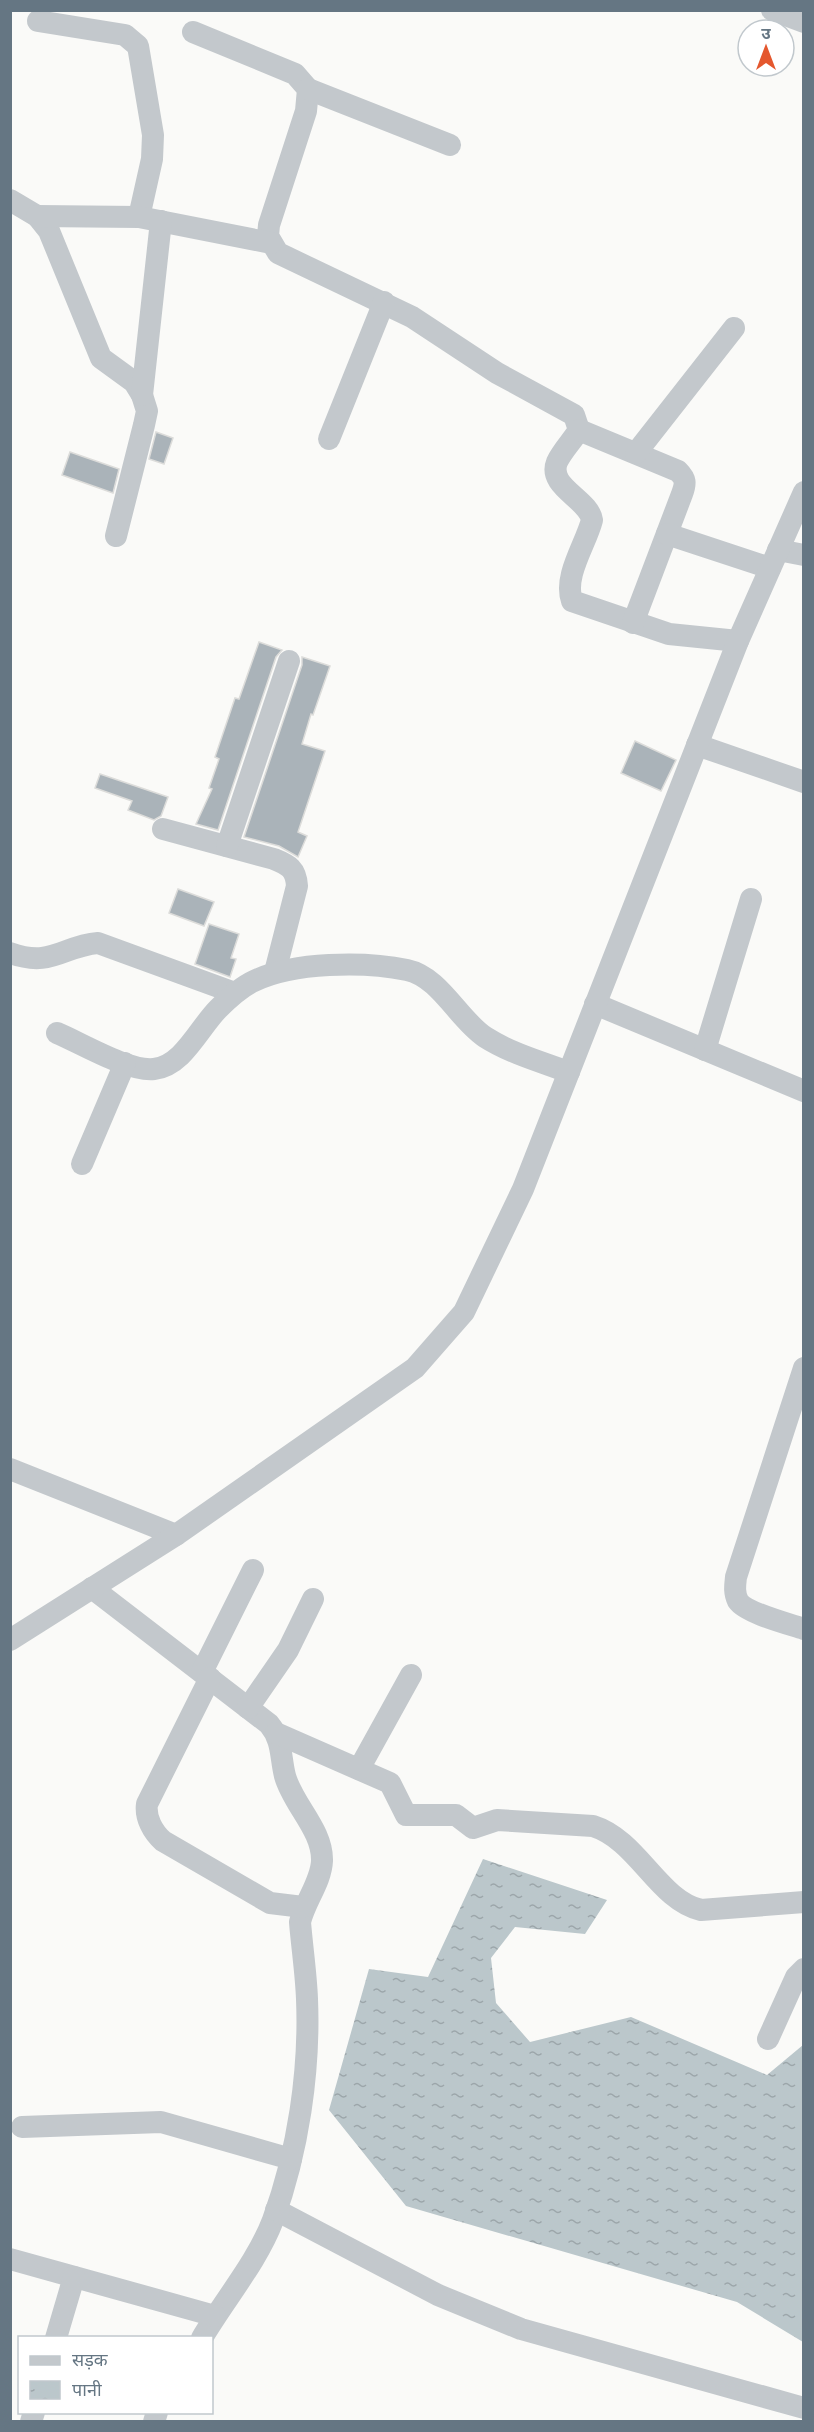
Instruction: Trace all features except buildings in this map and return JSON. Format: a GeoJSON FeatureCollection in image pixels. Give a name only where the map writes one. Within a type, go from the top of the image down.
{"type":"FeatureCollection","features":[{"type":"Feature","properties":{"kind":"street"},"geometry":{"type":"LineString","coordinates":[[772,10],[804,22]]}},
{"type":"Feature","properties":{"kind":"street"},"geometry":{"type":"LineString","coordinates":[[38,21],[125,35],[138,46],[153,135],[152,159],[138,217]]}},
{"type":"Feature","properties":{"kind":"street"},"geometry":{"type":"LineString","coordinates":[[193,32],[295,74],[308,89],[450,145]]}},
{"type":"Feature","properties":{"kind":"street"},"geometry":{"type":"LineString","coordinates":[[271,243],[269,225],[306,111],[308,89]]}},
{"type":"Feature","properties":{"kind":"street"},"geometry":{"type":"LineString","coordinates":[[10,200],[37,216],[49,231],[101,358],[134,382],[147,411],[116,536]]}},
{"type":"Feature","properties":{"kind":"street"},"geometry":{"type":"LineString","coordinates":[[37,216],[138,217],[271,243],[285,258],[384,303],[438,333],[497,373],[574,415],[579,430],[678,471],[684,476],[686,484],[633,623]]}},
{"type":"Feature","properties":{"kind":"street"},"geometry":{"type":"LineString","coordinates":[[142,396],[161,220]]}},
{"type":"Feature","properties":{"kind":"street"},"geometry":{"type":"LineString","coordinates":[[329,439],[384,303]]}},
{"type":"Feature","properties":{"kind":"street"},"geometry":{"type":"LineString","coordinates":[[636,453],[734,328]]}},
{"type":"Feature","properties":{"kind":"street"},"geometry":{"type":"LineString","coordinates":[[579,430],[557,461],[555,470],[558,479],[566,489],[591,512],[592,520],[571,579],[569,594],[572,601],[578,605],[669,634],[738,641]]}},
{"type":"Feature","properties":{"kind":"street"},"geometry":{"type":"LineString","coordinates":[[10,1640],[176,1535],[415,1368],[440,1342],[469,1302],[523,1189],[738,641],[804,492]]}},
{"type":"Feature","properties":{"kind":"street"},"geometry":{"type":"LineString","coordinates":[[667,534],[774,559],[804,555]]}},
{"type":"Feature","properties":{"kind":"street"},"geometry":{"type":"LineString","coordinates":[[227,846],[290,661]]}},
{"type":"Feature","properties":{"kind":"street"},"geometry":{"type":"LineString","coordinates":[[697,745],[804,782]]}},
{"type":"Feature","properties":{"kind":"street"},"geometry":{"type":"LineString","coordinates":[[163,829],[289,864],[296,873],[297,886],[275,972]]}},
{"type":"Feature","properties":{"kind":"street"},"geometry":{"type":"LineString","coordinates":[[705,1050],[751,899]]}},
{"type":"Feature","properties":{"kind":"street"},"geometry":{"type":"LineString","coordinates":[[10,953],[42,959],[87,944],[98,943],[235,993]]}},
{"type":"Feature","properties":{"kind":"street"},"geometry":{"type":"LineString","coordinates":[[57,1033],[125,1063],[151,1070],[166,1067],[177,1058],[217,1010],[235,993],[253,981],[275,972],[334,965],[391,968],[421,974],[472,1028],[503,1047],[569,1072]]}},
{"type":"Feature","properties":{"kind":"street"},"geometry":{"type":"LineString","coordinates":[[596,1004],[804,1091]]}},
{"type":"Feature","properties":{"kind":"street"},"geometry":{"type":"LineString","coordinates":[[82,1164],[125,1063]]}},
{"type":"Feature","properties":{"kind":"street"},"geometry":{"type":"LineString","coordinates":[[804,1368],[736,1577],[735,1592],[739,1603],[753,1611],[804,1629]]}},
{"type":"Feature","properties":{"kind":"street"},"geometry":{"type":"LineString","coordinates":[[10,1469],[176,1535]]}},
{"type":"Feature","properties":{"kind":"street"},"geometry":{"type":"LineString","coordinates":[[253,1570],[147,1804],[147,1816],[157,1835],[163,1841],[244,1889],[270,1903],[303,1907]]}},
{"type":"Feature","properties":{"kind":"street"},"geometry":{"type":"LineString","coordinates":[[92,1588],[248,1708],[276,1733],[390,1783],[406,1815],[456,1815],[473,1828],[496,1820],[593,1826],[604,1829],[626,1845],[677,1898],[689,1907],[701,1910],[804,1902]]}},
{"type":"Feature","properties":{"kind":"street"},"geometry":{"type":"LineString","coordinates":[[248,1708],[288,1650],[313,1599]]}},
{"type":"Feature","properties":{"kind":"street"},"geometry":{"type":"LineString","coordinates":[[359,1769],[411,1675]]}},
{"type":"Feature","properties":{"kind":"street"},"geometry":{"type":"LineString","coordinates":[[203,2336],[260,2248],[276,2210],[300,2117],[307,2018],[300,1922],[303,1907],[318,1878],[322,1862],[321,1848],[291,1793],[285,1775],[282,1746],[276,1733]]}},
{"type":"Feature","properties":{"kind":"street"},"geometry":{"type":"LineString","coordinates":[[768,2039],[796,1977],[804,1969]]}},
{"type":"Feature","properties":{"kind":"street"},"geometry":{"type":"LineString","coordinates":[[22,2127],[160,2122],[291,2159]]}},
{"type":"Feature","properties":{"kind":"street"},"geometry":{"type":"LineString","coordinates":[[276,2210],[438,2295],[521,2329],[804,2408]]}},
{"type":"Feature","properties":{"kind":"street"},"geometry":{"type":"LineString","coordinates":[[10,2259],[215,2316]]}},
{"type":"Feature","properties":{"kind":"street"},"geometry":{"type":"LineString","coordinates":[[56,2336],[74,2277]]}},
{"type":"Feature","properties":{"kind":"water"},"geometry":{"type":"Polygon","coordinates":[[[483,1859],[607,1900],[585,1934],[515,1927],[491,1958],[496,2003],[530,2042],[631,2017],[767,2075],[803,2045],[803,2342],[737,2302],[406,2206],[329,2110],[369,1969],[428,1977],[483,1859]]]}}]}
